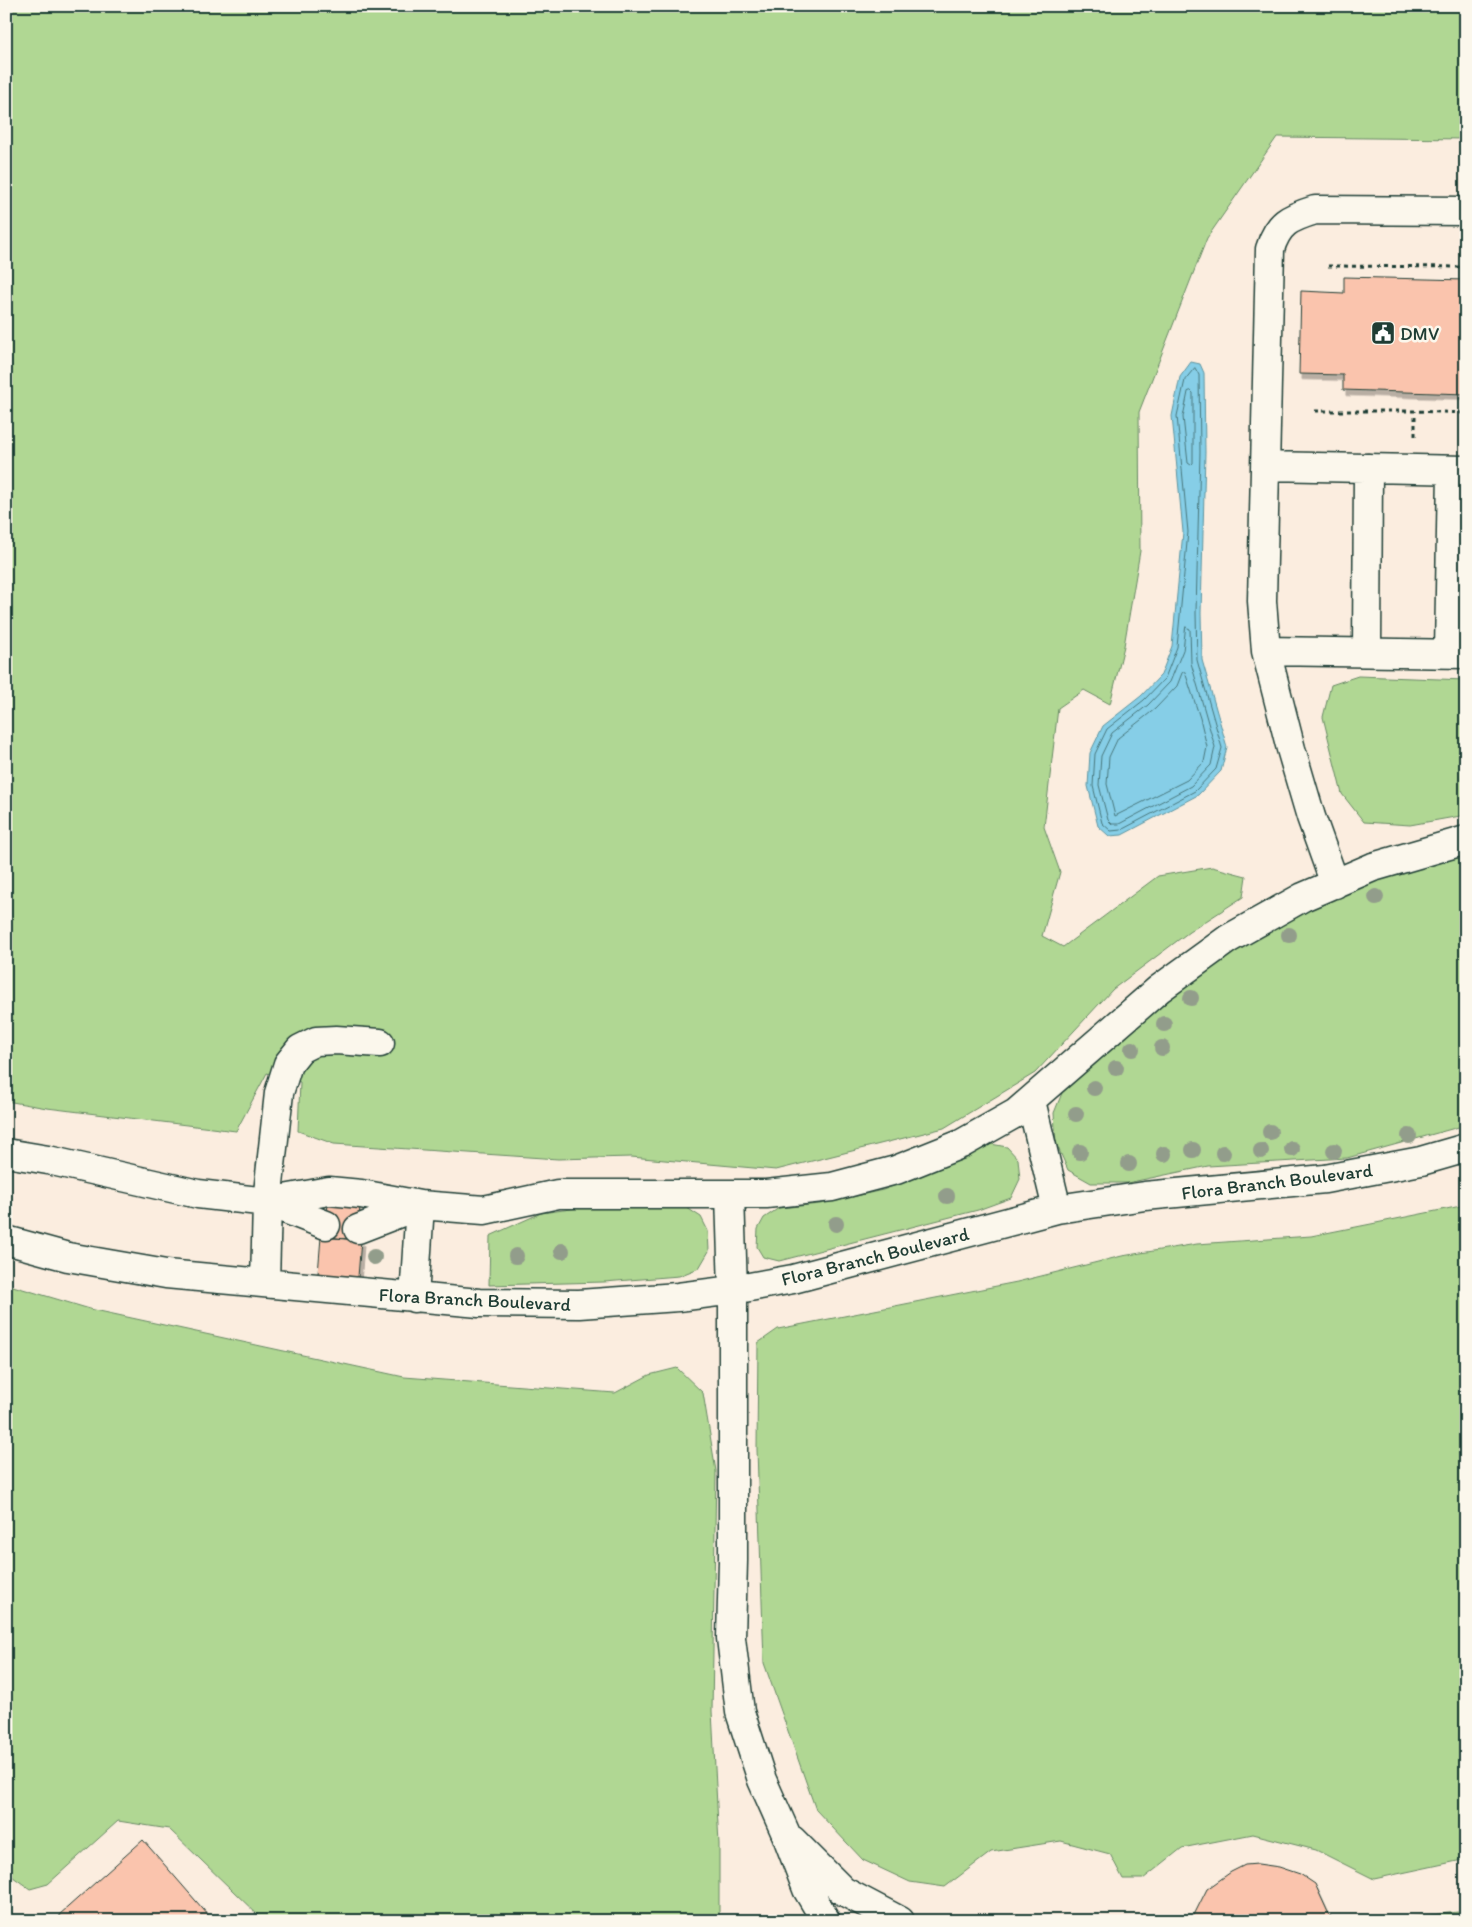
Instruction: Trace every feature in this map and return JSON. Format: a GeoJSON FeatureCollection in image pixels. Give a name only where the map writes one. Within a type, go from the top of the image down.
{"type":"FeatureCollection","features":[{"type":"Feature","properties":{"kind":"street"},"geometry":{"type":"LineString","coordinates":[[1336,884],[1311,817],[1266,651],[1262,601],[1270,249],[1274,235],[1282,224],[1299,215],[1315,210],[1466,211]]}},
{"type":"Feature","properties":{"kind":"street"},"geometry":{"type":"LineString","coordinates":[[1266,466],[1459,470],[1457,654],[1266,651]]}},
{"type":"Feature","properties":{"kind":"street"},"geometry":{"type":"LineString","coordinates":[[1367,652],[1368,468]]}},
{"type":"Feature","properties":{"kind":"street"},"geometry":{"type":"LineString","coordinates":[[267,1202],[329,1192],[361,1194],[420,1205],[484,1210],[558,1194],[766,1194],[832,1187],[896,1170],[961,1144],[1016,1113],[1031,1102],[1159,989],[1228,939],[1303,897],[1373,867],[1466,840]]}},
{"type":"Feature","properties":{"kind":"street"},"geometry":{"type":"LineString","coordinates":[[265,1283],[267,1202],[279,1092],[288,1064],[300,1049],[316,1041],[336,1040],[380,1043]]}},
{"type":"Feature","properties":{"kind":"street"},"geometry":{"type":"LineString","coordinates":[[1031,1102],[1057,1209]]}},
{"type":"Feature","properties":{"kind":"street","name":"Flora Branch Boulevard"},"geometry":{"type":"LineString","coordinates":[[6,1240],[68,1257],[166,1274],[479,1303],[579,1304],[678,1297],[733,1290],[793,1279],[1057,1209],[1145,1196],[1326,1179],[1421,1161],[1466,1148]]}},
{"type":"Feature","properties":{"kind":"street"},"geometry":{"type":"LineString","coordinates":[[6,1153],[48,1160],[198,1194],[267,1202],[326,1225]]}},
{"type":"Feature","properties":{"kind":"street"},"geometry":{"type":"LineString","coordinates":[[730,1195],[733,1290],[733,1561],[731,1638],[740,1712],[762,1780],[786,1834],[807,1889],[826,1921]]}},
{"type":"Feature","properties":{"kind":"street"},"geometry":{"type":"LineString","coordinates":[[358,1229],[420,1205]]}},
{"type":"Feature","properties":{"kind":"street"},"geometry":{"type":"LineString","coordinates":[[414,1298],[420,1205]]}},
{"type":"Feature","properties":{"kind":"street"},"geometry":{"type":"LineString","coordinates":[[786,1834],[843,1891],[900,1921]]}},
{"type":"Feature","properties":{"kind":"path"},"geometry":{"type":"LineString","coordinates":[[1328,266],[1466,267]]}},
{"type":"Feature","properties":{"kind":"path"},"geometry":{"type":"LineString","coordinates":[[1315,411],[1466,413]]}},
{"type":"Feature","properties":{"kind":"green space"},"geometry":{"type":"Polygon","coordinates":[[[6,6],[1466,6],[1466,139],[1277,137],[1207,238],[1139,412],[1140,551],[1124,646],[1110,704],[1084,690],[1058,708],[1044,827],[1060,872],[1042,936],[1063,947],[1158,876],[1212,867],[1246,876],[1243,897],[1189,932],[1113,989],[1035,1073],[944,1128],[776,1170],[631,1157],[558,1159],[334,1144],[298,1131],[300,1082],[267,1073],[236,1131],[47,1108],[6,1101],[6,6]]]}},
{"type":"Feature","properties":{"kind":"green space"},"geometry":{"type":"Polygon","coordinates":[[[1358,676],[1466,680],[1466,815],[1410,825],[1364,822],[1342,794],[1323,717],[1331,685],[1358,676]]]}},
{"type":"Feature","properties":{"kind":"green space"},"geometry":{"type":"Polygon","coordinates":[[[1466,856],[1466,1125],[1347,1158],[1208,1166],[1127,1183],[1091,1183],[1068,1170],[1056,1143],[1054,1113],[1062,1093],[1133,1024],[1206,970],[1273,925],[1346,891],[1420,867],[1466,856]]]}},
{"type":"Feature","properties":{"kind":"green space"},"geometry":{"type":"Polygon","coordinates":[[[991,1144],[1007,1147],[1018,1159],[1020,1179],[1011,1198],[978,1210],[779,1261],[763,1257],[757,1247],[758,1229],[764,1218],[779,1208],[820,1204],[883,1190],[954,1162],[991,1144]]]}},
{"type":"Feature","properties":{"kind":"green space"},"geometry":{"type":"Polygon","coordinates":[[[1466,1205],[1466,1861],[1462,1860],[1374,1879],[1316,1850],[1253,1834],[1182,1848],[1143,1879],[1123,1879],[1110,1854],[1061,1841],[991,1852],[945,1887],[910,1882],[863,1860],[816,1810],[764,1663],[757,1449],[758,1343],[778,1329],[1017,1282],[1122,1256],[1197,1244],[1311,1236],[1466,1205]]]}},
{"type":"Feature","properties":{"kind":"green space"},"geometry":{"type":"Polygon","coordinates":[[[579,1208],[687,1208],[701,1217],[708,1231],[709,1251],[699,1268],[679,1276],[604,1282],[489,1285],[490,1236],[541,1213],[579,1208]]]}},
{"type":"Feature","properties":{"kind":"green space"},"geometry":{"type":"Polygon","coordinates":[[[6,1284],[90,1309],[404,1377],[615,1393],[649,1375],[677,1368],[703,1393],[716,1471],[712,1711],[719,1844],[719,1921],[264,1921],[169,1829],[118,1821],[48,1884],[30,1889],[6,1872],[6,1284]]]}},
{"type":"Feature","properties":{"kind":"green space"},"geometry":{"type":"Polygon","coordinates":[[[1458,1912],[1466,1914],[1466,1921],[1400,1921],[1404,1918],[1458,1912]]]}},
{"type":"Feature","properties":{"kind":"water"},"geometry":{"type":"Polygon","coordinates":[[[1191,362],[1200,364],[1204,373],[1205,452],[1201,613],[1202,660],[1227,747],[1221,771],[1198,795],[1122,835],[1109,836],[1098,826],[1088,786],[1090,753],[1103,726],[1141,696],[1161,675],[1172,646],[1183,532],[1172,416],[1180,377],[1191,362]]]}},
{"type":"Feature","properties":{"kind":"building","name":"DMV"},"geometry":{"type":"Polygon","coordinates":[[[1344,277],[1466,280],[1466,394],[1343,390],[1343,375],[1299,374],[1301,291],[1344,293],[1344,277]]]}},
{"type":"Feature","properties":{"kind":"building"},"geometry":{"type":"Polygon","coordinates":[[[328,1203],[360,1206],[357,1240],[325,1237],[328,1203]]]}},
{"type":"Feature","properties":{"kind":"building"},"geometry":{"type":"Polygon","coordinates":[[[321,1237],[361,1240],[358,1277],[318,1274],[321,1237]]]}},
{"type":"Feature","properties":{"kind":"building"},"geometry":{"type":"Polygon","coordinates":[[[143,1840],[209,1916],[204,1921],[65,1921],[59,1915],[143,1840]]]}},
{"type":"Feature","properties":{"kind":"building"},"geometry":{"type":"Polygon","coordinates":[[[1258,1864],[1279,1867],[1300,1874],[1315,1884],[1332,1921],[1191,1921],[1207,1889],[1231,1872],[1245,1865],[1258,1864]]]}},
{"type":"Feature","properties":{"kind":"place","name":"DMV"},"geometry":{"type":"Point","coordinates":[1383,333]}}]}
